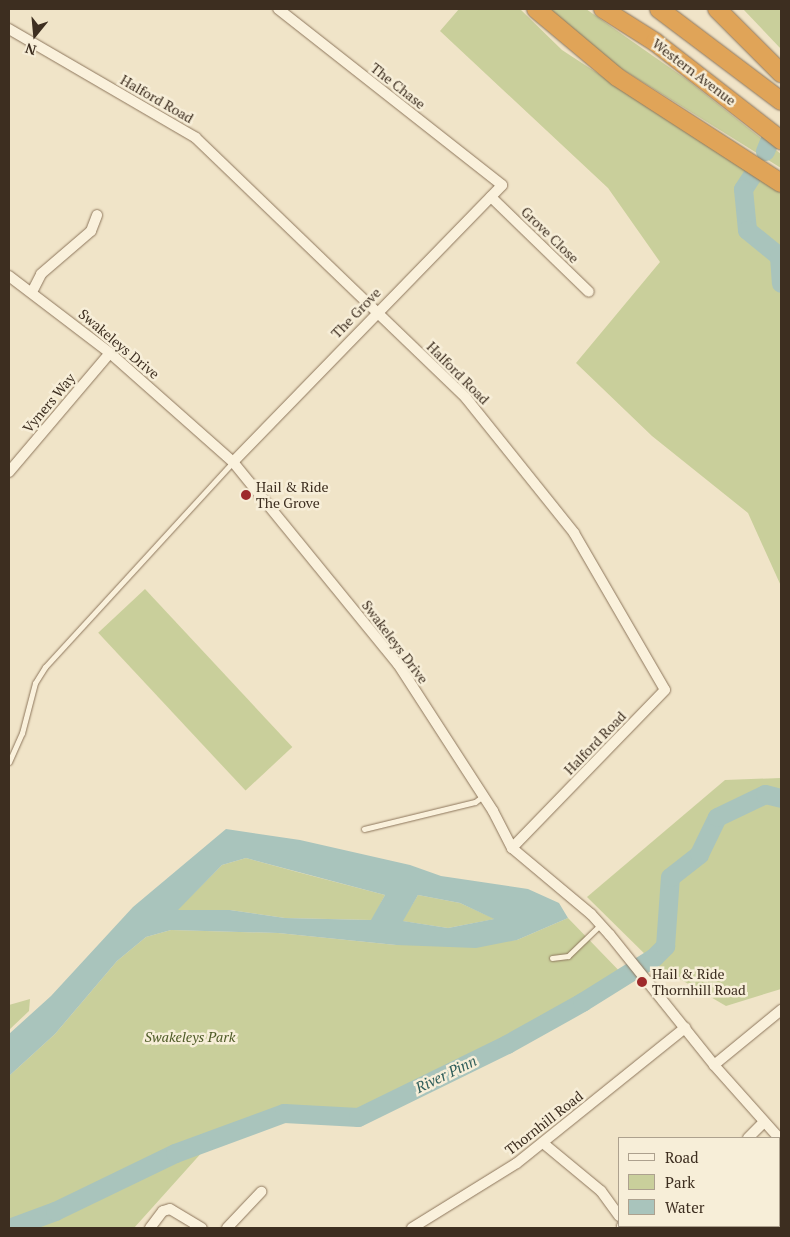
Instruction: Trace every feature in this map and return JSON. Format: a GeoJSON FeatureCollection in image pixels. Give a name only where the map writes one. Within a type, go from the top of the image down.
{"type":"FeatureCollection","features":[{"type":"Feature","properties":{"kind":"highway"},"geometry":{"type":"LineString","coordinates":[[536,9],[617,77],[781,183]]}},
{"type":"Feature","properties":{"kind":"highway","name":"Western Avenue"},"geometry":{"type":"LineString","coordinates":[[603,9],[655,42],[781,140]]}},
{"type":"Feature","properties":{"kind":"highway"},"geometry":{"type":"LineString","coordinates":[[659,9],[781,101]]}},
{"type":"Feature","properties":{"kind":"highway"},"geometry":{"type":"LineString","coordinates":[[717,9],[781,73]]}},
{"type":"Feature","properties":{"kind":"street","name":"The Chase"},"geometry":{"type":"LineString","coordinates":[[278,9],[502,186]]}},
{"type":"Feature","properties":{"kind":"street","name":"Halford Road"},"geometry":{"type":"LineString","coordinates":[[9,29],[196,138],[466,398],[574,533],[665,690],[512,848]]}},
{"type":"Feature","properties":{"kind":"street","name":"The Grove"},"geometry":{"type":"LineString","coordinates":[[233,462],[376,312],[502,186]]}},
{"type":"Feature","properties":{"kind":"street","name":"Grove Close"},"geometry":{"type":"LineString","coordinates":[[492,197],[589,292]]}},
{"type":"Feature","properties":{"kind":"street"},"geometry":{"type":"LineString","coordinates":[[32,292],[41,274],[91,231],[97,215]]}},
{"type":"Feature","properties":{"kind":"street","name":"Swakeleys Drive"},"geometry":{"type":"LineString","coordinates":[[9,276],[110,353],[233,462],[398,664],[483,796],[512,848],[600,924],[644,975],[714,1065],[763,1123],[778,1137]]}},
{"type":"Feature","properties":{"kind":"street","name":"Vyners Way"},"geometry":{"type":"LineString","coordinates":[[10,472],[110,353]]}},
{"type":"Feature","properties":{"kind":"street"},"geometry":{"type":"LineString","coordinates":[[714,1065],[781,1010]]}},
{"type":"Feature","properties":{"kind":"street","name":"Thornhill Road"},"geometry":{"type":"LineString","coordinates":[[412,1228],[544,1143],[685,1028]]}},
{"type":"Feature","properties":{"kind":"street"},"geometry":{"type":"LineString","coordinates":[[749,1137],[763,1123]]}},
{"type":"Feature","properties":{"kind":"street"},"geometry":{"type":"LineString","coordinates":[[544,1143],[601,1191],[618,1215]]}},
{"type":"Feature","properties":{"kind":"street"},"geometry":{"type":"LineString","coordinates":[[227,1228],[261,1192]]}},
{"type":"Feature","properties":{"kind":"street"},"geometry":{"type":"LineString","coordinates":[[150,1228],[163,1211],[170,1209],[202,1228]]}},
{"type":"Feature","properties":{"kind":"lane"},"geometry":{"type":"LineString","coordinates":[[9,762],[22,733],[34,683],[45,667],[233,462]]}},
{"type":"Feature","properties":{"kind":"lane"},"geometry":{"type":"LineString","coordinates":[[364,829],[475,802],[483,796]]}},
{"type":"Feature","properties":{"kind":"lane"},"geometry":{"type":"LineString","coordinates":[[552,958],[568,956],[600,924]]}},
{"type":"Feature","properties":{"kind":"green space"},"geometry":{"type":"Polygon","coordinates":[[[459,9],[520,9],[562,50],[781,193],[781,586],[748,513],[652,436],[576,363],[660,262],[608,188],[440,31],[459,9]]]}},
{"type":"Feature","properties":{"kind":"green space"},"geometry":{"type":"Polygon","coordinates":[[[550,9],[586,9],[686,79],[781,154],[781,168],[609,61],[550,9]]]}},
{"type":"Feature","properties":{"kind":"green space"},"geometry":{"type":"Polygon","coordinates":[[[743,9],[781,9],[781,49],[743,9]]]}},
{"type":"Feature","properties":{"kind":"green space"},"geometry":{"type":"Polygon","coordinates":[[[145,589],[292,747],[246,791],[98,633],[145,589]]]}},
{"type":"Feature","properties":{"kind":"green space"},"geometry":{"type":"Polygon","coordinates":[[[781,778],[781,989],[726,1006],[656,965],[587,897],[725,780],[781,778]]]}},
{"type":"Feature","properties":{"kind":"green space"},"geometry":{"type":"Polygon","coordinates":[[[246,858],[385,895],[372,920],[285,918],[230,910],[177,910],[222,865],[246,858]]]}},
{"type":"Feature","properties":{"kind":"green space"},"geometry":{"type":"Polygon","coordinates":[[[418,895],[460,903],[495,919],[448,928],[402,921],[418,895]]]}},
{"type":"Feature","properties":{"kind":"green space","name":"Swakeleys Park"},"geometry":{"type":"Polygon","coordinates":[[[568,918],[628,980],[451,1080],[380,1112],[275,1121],[213,1140],[134,1228],[9,1228],[9,1076],[55,1034],[117,961],[146,937],[171,930],[278,933],[396,945],[517,940],[568,918]]]}},
{"type":"Feature","properties":{"kind":"green space"},"geometry":{"type":"Polygon","coordinates":[[[30,999],[29,1011],[9,1030],[9,1005],[30,999]]]}},
{"type":"Feature","properties":{"kind":"water"},"geometry":{"type":"Polygon","coordinates":[[[226,829],[300,840],[410,865],[441,876],[528,889],[559,903],[568,918],[517,940],[476,948],[396,945],[278,933],[171,930],[146,937],[117,961],[55,1034],[9,1076],[9,1034],[51,996],[133,907],[226,829]],[[246,858],[222,865],[178,910],[230,910],[285,918],[371,920],[385,895],[246,858]],[[418,895],[403,921],[448,928],[494,919],[460,903],[418,895]]]}},
{"type":"Feature","properties":{"kind":"waterway","name":"River Pinn"},"geometry":{"type":"LineString","coordinates":[[765,151],[769,141]]}},
{"type":"Feature","properties":{"kind":"waterway","name":"River Pinn"},"geometry":{"type":"LineString","coordinates":[[756,169],[743,189],[747,230],[779,256],[781,283]]}},
{"type":"Feature","properties":{"kind":"waterway","name":"River Pinn"},"geometry":{"type":"LineString","coordinates":[[9,1228],[55,1211],[175,1153],[284,1113],[358,1117],[507,1044],[582,1002],[654,957],[665,946],[670,877],[699,854],[717,817],[765,794],[781,798]]}},
{"type":"Feature","properties":{"kind":"place","name":"Hail & Ride The Grove"},"geometry":{"type":"Point","coordinates":[246,495]}},
{"type":"Feature","properties":{"kind":"place","name":"Hail & Ride Thornhill Road"},"geometry":{"type":"Point","coordinates":[642,982]}}]}
